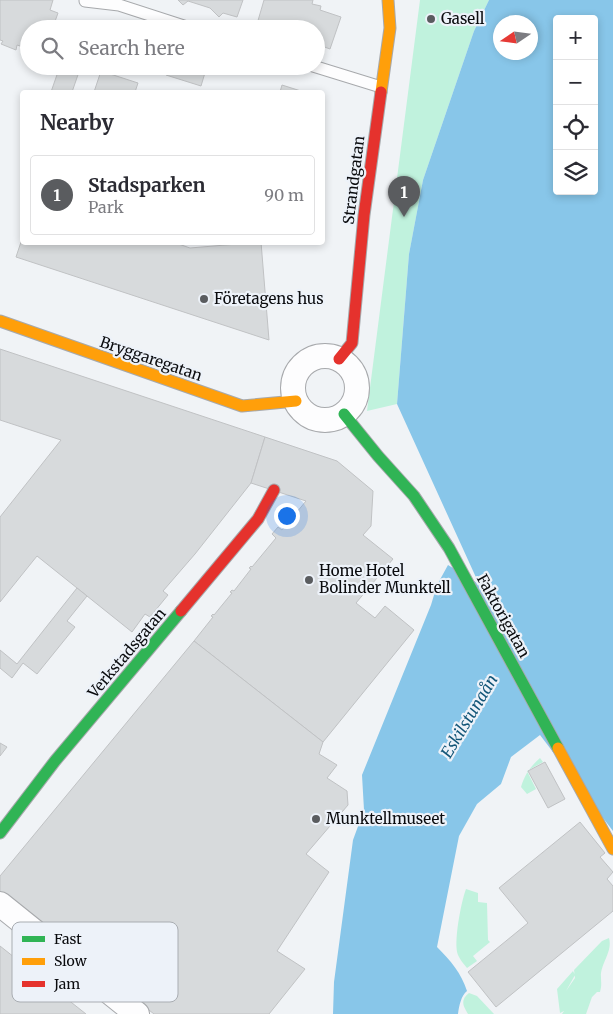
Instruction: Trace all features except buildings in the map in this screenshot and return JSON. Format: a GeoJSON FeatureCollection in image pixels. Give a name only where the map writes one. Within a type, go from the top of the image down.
{"type":"FeatureCollection","features":[{"type":"Feature","properties":{"kind":"street","name":"Strandgatan"},"geometry":{"type":"LineString","coordinates":[[338,359],[352,343],[364,216],[390,28],[388,0]]}},
{"type":"Feature","properties":{"kind":"street","name":"Bryggaregatan"},"geometry":{"type":"LineString","coordinates":[[0,321],[242,406],[296,401]]}},
{"type":"Feature","properties":{"kind":"street"},"geometry":{"type":"LineString","coordinates":[[319,357],[338,359],[347,365],[353,373],[356,383],[354,403],[344,414],[331,420],[312,418],[303,412],[296,401],[293,384],[302,366],[310,360],[319,357]]}},
{"type":"Feature","properties":{"kind":"street","name":"Faktorigatan"},"geometry":{"type":"LineString","coordinates":[[344,414],[414,496],[449,548],[613,849]]}},
{"type":"Feature","properties":{"kind":"street","name":"Verkstadsgatan"},"geometry":{"type":"LineString","coordinates":[[0,833],[55,761],[258,519],[274,490]]}},
{"type":"Feature","properties":{"kind":"street"},"geometry":{"type":"LineString","coordinates":[[0,904],[22,922]]}},
{"type":"Feature","properties":{"kind":"street"},"geometry":{"type":"LineString","coordinates":[[122,1002],[137,1014]]}},
{"type":"Feature","properties":{"kind":"lane"},"geometry":{"type":"LineString","coordinates":[[84,1],[119,5],[165,20]]}},
{"type":"Feature","properties":{"kind":"lane"},"geometry":{"type":"LineString","coordinates":[[325,70],[382,87]]}},
{"type":"Feature","properties":{"kind":"green space"},"geometry":{"type":"Polygon","coordinates":[[[420,0],[489,0],[474,31],[423,180],[409,254],[397,404],[367,411],[420,0]]]}},
{"type":"Feature","properties":{"kind":"green space"},"geometry":{"type":"Polygon","coordinates":[[[540,758],[543,762],[529,770],[533,764],[540,758]]]}},
{"type":"Feature","properties":{"kind":"green space"},"geometry":{"type":"Polygon","coordinates":[[[528,772],[536,789],[527,794],[521,787],[528,772]]]}},
{"type":"Feature","properties":{"kind":"green space"},"geometry":{"type":"Polygon","coordinates":[[[466,889],[478,893],[478,902],[487,903],[488,940],[490,942],[473,956],[477,961],[467,968],[458,955],[456,942],[466,889]]]}},
{"type":"Feature","properties":{"kind":"green space"},"geometry":{"type":"Polygon","coordinates":[[[609,938],[608,953],[601,972],[600,992],[597,992],[592,997],[586,1014],[562,1014],[564,1011],[560,1013],[557,989],[573,971],[574,974],[574,970],[602,941],[609,938]]]}},
{"type":"Feature","properties":{"kind":"green space"},"geometry":{"type":"Polygon","coordinates":[[[469,993],[477,996],[494,1014],[468,1014],[463,1001],[469,993]]]}},
{"type":"Feature","properties":{"kind":"water","name":"Eskilstunaån"},"geometry":{"type":"Polygon","coordinates":[[[489,0],[613,0],[613,831],[540,735],[511,757],[501,784],[477,804],[459,836],[437,947],[455,967],[467,991],[462,998],[458,1014],[333,1014],[334,982],[353,840],[364,810],[362,775],[431,605],[437,585],[448,565],[479,584],[397,404],[409,254],[423,180],[474,31],[489,0]]]}},
{"type":"Feature","properties":{"kind":"traffic: fast"},"geometry":{"type":"LineString","coordinates":[[344,414],[414,496],[449,548],[558,748]]}},
{"type":"Feature","properties":{"kind":"traffic: fast"},"geometry":{"type":"LineString","coordinates":[[0,833],[55,761],[181,611]]}},
{"type":"Feature","properties":{"kind":"traffic: slow"},"geometry":{"type":"LineString","coordinates":[[381,92],[390,28],[388,0]]}},
{"type":"Feature","properties":{"kind":"traffic: slow"},"geometry":{"type":"LineString","coordinates":[[0,321],[242,406],[296,401]]}},
{"type":"Feature","properties":{"kind":"traffic: slow"},"geometry":{"type":"LineString","coordinates":[[558,748],[613,849]]}},
{"type":"Feature","properties":{"kind":"traffic: jam"},"geometry":{"type":"LineString","coordinates":[[339,359],[352,343],[364,215],[381,92]]}},
{"type":"Feature","properties":{"kind":"traffic: jam"},"geometry":{"type":"LineString","coordinates":[[181,611],[258,519],[274,490]]}},
{"type":"Feature","properties":{"kind":"place","name":"Gasell"},"geometry":{"type":"Point","coordinates":[431,19]}},
{"type":"Feature","properties":{"kind":"place","name":"Stadsparken"},"geometry":{"type":"Point","coordinates":[404,217]}},
{"type":"Feature","properties":{"kind":"place","name":"Företagens hus"},"geometry":{"type":"Point","coordinates":[204,299]}},
{"type":"Feature","properties":{"kind":"place","name":"Home Hotel Bolinder Munktell"},"geometry":{"type":"Point","coordinates":[309,580]}},
{"type":"Feature","properties":{"kind":"place","name":"Munktellmuseet"},"geometry":{"type":"Point","coordinates":[316,819]}}]}
